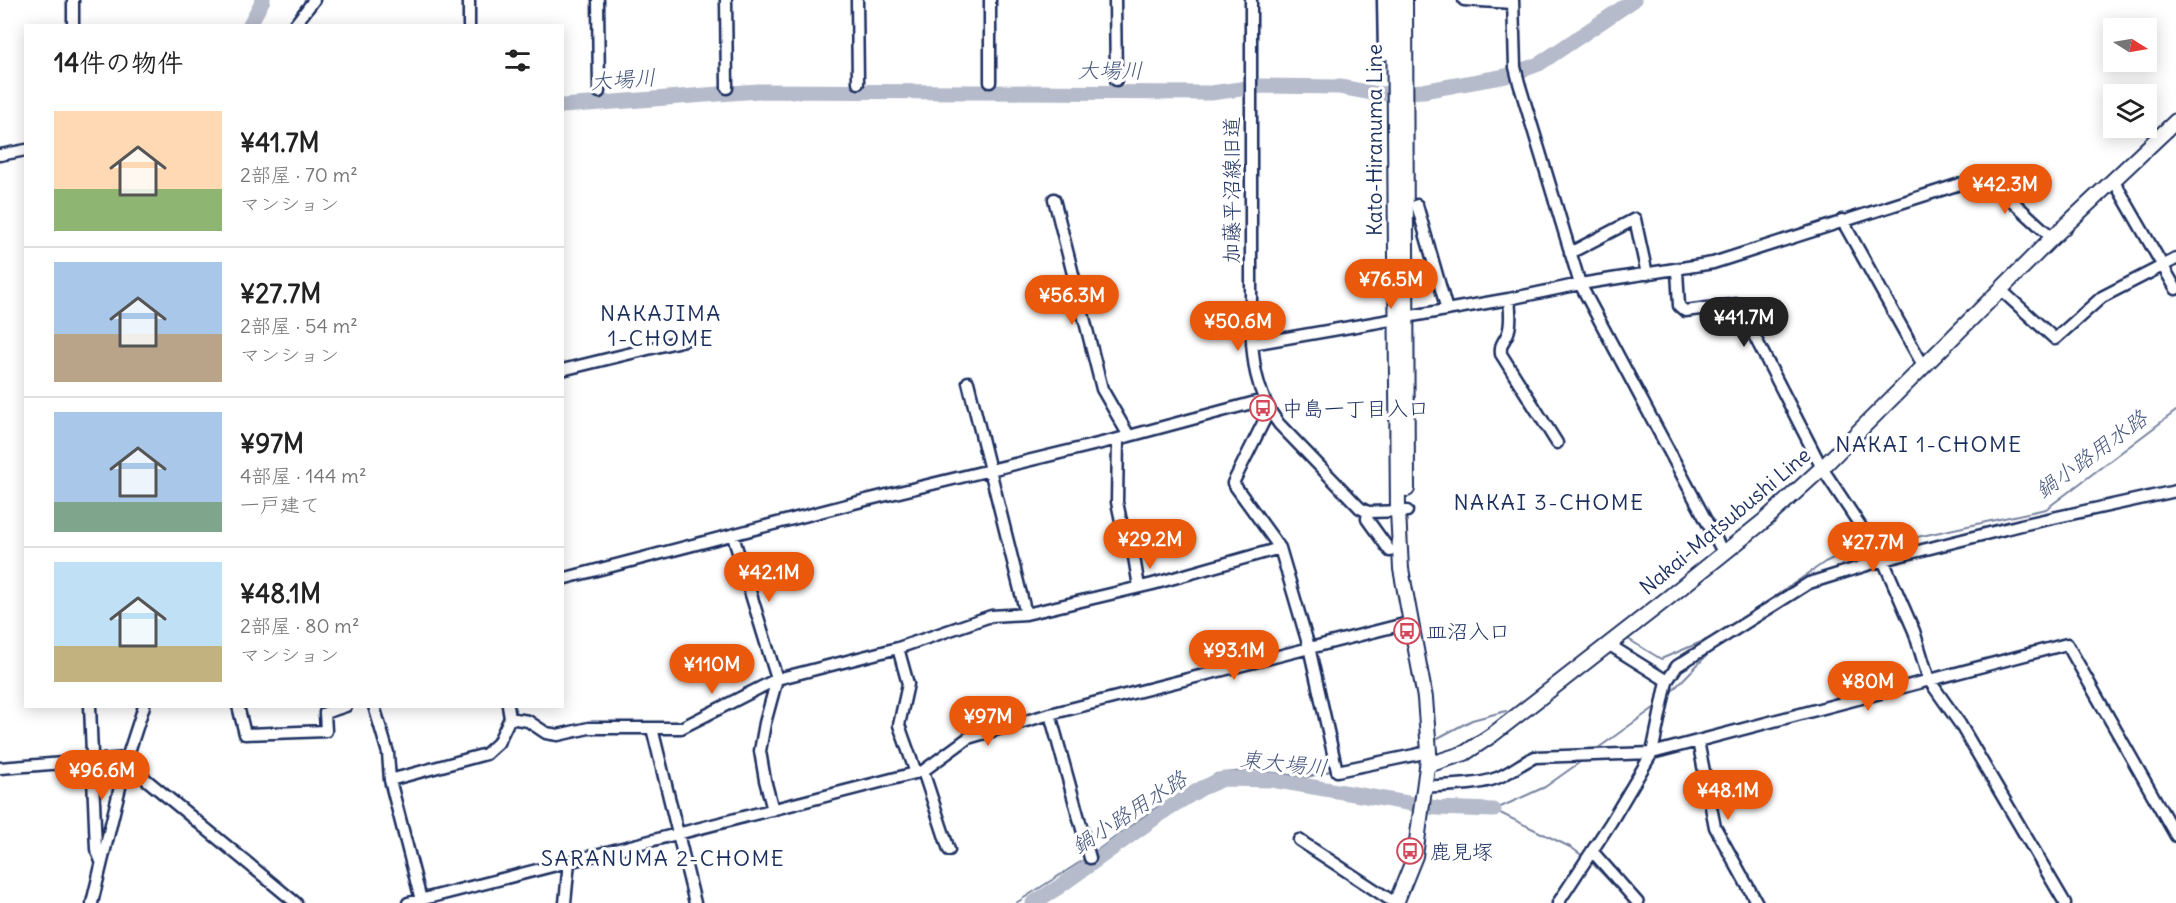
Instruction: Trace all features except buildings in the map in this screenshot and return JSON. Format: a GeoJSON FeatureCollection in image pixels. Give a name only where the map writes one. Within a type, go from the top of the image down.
{"type":"FeatureCollection","features":[{"type":"Feature","properties":{"kind":"main road","name":"Kato-Hiranuma Line"},"geometry":{"type":"LineString","coordinates":[[1394,0],[1400,81]]}},
{"type":"Feature","properties":{"kind":"main road","name":"Kato-Hiranuma Line"},"geometry":{"type":"LineString","coordinates":[[1395,903],[1415,856],[1428,758],[1425,698],[1401,569],[1403,511],[1400,81],[1405,0]]}},
{"type":"Feature","properties":{"kind":"main road","name":"Nakai-Matsubushi Line"},"geometry":{"type":"LineString","coordinates":[[1428,758],[1453,759],[1475,747],[1724,554],[1822,468],[2050,240],[2176,121]]}},
{"type":"Feature","properties":{"kind":"street"},"geometry":{"type":"LineString","coordinates":[[73,0],[73,24]]}},
{"type":"Feature","properties":{"kind":"street"},"geometry":{"type":"LineString","coordinates":[[296,24],[314,0]]}},
{"type":"Feature","properties":{"kind":"street"},"geometry":{"type":"LineString","coordinates":[[469,0],[469,24]]}},
{"type":"Feature","properties":{"kind":"street"},"geometry":{"type":"LineString","coordinates":[[598,0],[599,92]]}},
{"type":"Feature","properties":{"kind":"street"},"geometry":{"type":"LineString","coordinates":[[726,0],[728,88]]}},
{"type":"Feature","properties":{"kind":"street"},"geometry":{"type":"LineString","coordinates":[[857,0],[858,83]]}},
{"type":"Feature","properties":{"kind":"street"},"geometry":{"type":"LineString","coordinates":[[990,0],[990,82]]}},
{"type":"Feature","properties":{"kind":"street"},"geometry":{"type":"LineString","coordinates":[[1115,0],[1116,80]]}},
{"type":"Feature","properties":{"kind":"street","name":"加藤平沼線旧道"},"geometry":{"type":"LineString","coordinates":[[1251,0],[1252,344],[1256,375],[1263,400],[1269,411],[1349,500],[1368,512]]}},
{"type":"Feature","properties":{"kind":"street"},"geometry":{"type":"LineString","coordinates":[[1383,0],[1384,54]]}},
{"type":"Feature","properties":{"kind":"street"},"geometry":{"type":"LineString","coordinates":[[1464,0],[1513,1],[1515,67],[1519,84],[1580,284],[1724,554]]}},
{"type":"Feature","properties":{"kind":"street"},"geometry":{"type":"LineString","coordinates":[[0,155],[24,150]]}},
{"type":"Feature","properties":{"kind":"street"},"geometry":{"type":"LineString","coordinates":[[1252,344],[1509,299],[1580,284],[1713,263],[1985,176],[2047,233],[2050,240]]}},
{"type":"Feature","properties":{"kind":"street"},"geometry":{"type":"LineString","coordinates":[[2114,181],[2176,289]]}},
{"type":"Feature","properties":{"kind":"street"},"geometry":{"type":"LineString","coordinates":[[1054,199],[1102,389],[1129,436]]}},
{"type":"Feature","properties":{"kind":"street"},"geometry":{"type":"LineString","coordinates":[[1417,205],[1447,310]]}},
{"type":"Feature","properties":{"kind":"street"},"geometry":{"type":"LineString","coordinates":[[1570,253],[1635,219],[1647,274]]}},
{"type":"Feature","properties":{"kind":"street"},"geometry":{"type":"LineString","coordinates":[[1842,220],[1924,367]]}},
{"type":"Feature","properties":{"kind":"street"},"geometry":{"type":"LineString","coordinates":[[2001,290],[2055,339],[2103,297],[2176,259]]}},
{"type":"Feature","properties":{"kind":"street"},"geometry":{"type":"LineString","coordinates":[[1677,270],[1680,306],[1684,311],[1738,304],[1822,468],[1883,560],[1914,631],[1929,680],[1960,724],[2065,903]]}},
{"type":"Feature","properties":{"kind":"street"},"geometry":{"type":"LineString","coordinates":[[1509,299],[1509,324],[1507,335],[1502,343],[1501,354],[1557,443]]}},
{"type":"Feature","properties":{"kind":"street"},"geometry":{"type":"LineString","coordinates":[[564,370],[685,340]]}},
{"type":"Feature","properties":{"kind":"street"},"geometry":{"type":"LineString","coordinates":[[968,382],[1026,614]]}},
{"type":"Feature","properties":{"kind":"street"},"geometry":{"type":"LineString","coordinates":[[564,578],[862,501],[1118,439],[1263,400]]}},
{"type":"Feature","properties":{"kind":"street"},"geometry":{"type":"LineString","coordinates":[[1269,411],[1233,483],[1280,548],[1309,647],[1337,771],[1428,758]]}},
{"type":"Feature","properties":{"kind":"street"},"geometry":{"type":"LineString","coordinates":[[1118,439],[1117,502],[1120,521],[1131,539],[1139,587]]}},
{"type":"Feature","properties":{"kind":"street"},"geometry":{"type":"LineString","coordinates":[[1558,903],[1652,753],[1667,681],[1677,666],[1809,583],[1883,560],[2021,525],[2176,491]]}},
{"type":"Feature","properties":{"kind":"street"},"geometry":{"type":"LineString","coordinates":[[1390,551],[1367,519],[1368,512],[1403,511]]}},
{"type":"Feature","properties":{"kind":"street"},"geometry":{"type":"LineString","coordinates":[[733,536],[777,679],[760,751],[773,810]]}},
{"type":"Feature","properties":{"kind":"street"},"geometry":{"type":"LineString","coordinates":[[510,718],[528,721],[546,733],[558,735],[589,728],[681,728],[777,679],[898,648],[991,616],[1026,614],[1139,587],[1280,548]]}},
{"type":"Feature","properties":{"kind":"street"},"geometry":{"type":"LineString","coordinates":[[408,903],[919,772],[968,738],[1050,714],[1412,622]]}},
{"type":"Feature","properties":{"kind":"street"},"geometry":{"type":"LineString","coordinates":[[1608,644],[1667,681]]}},
{"type":"Feature","properties":{"kind":"street"},"geometry":{"type":"LineString","coordinates":[[1425,787],[1487,781],[1535,758],[1652,753],[2067,644],[2176,836]]}},
{"type":"Feature","properties":{"kind":"street"},"geometry":{"type":"LineString","coordinates":[[898,648],[908,684],[899,725],[949,850]]}},
{"type":"Feature","properties":{"kind":"street"},"geometry":{"type":"LineString","coordinates":[[90,708],[96,849],[101,861]]}},
{"type":"Feature","properties":{"kind":"street"},"geometry":{"type":"LineString","coordinates":[[92,903],[127,760],[143,708]]}},
{"type":"Feature","properties":{"kind":"street"},"geometry":{"type":"LineString","coordinates":[[238,708],[245,734],[267,735],[326,731],[325,713],[340,708]]}},
{"type":"Feature","properties":{"kind":"street"},"geometry":{"type":"LineString","coordinates":[[375,708],[388,753],[390,780],[421,900]]}},
{"type":"Feature","properties":{"kind":"street"},"geometry":{"type":"LineString","coordinates":[[390,780],[486,754],[498,743],[510,718],[508,708]]}},
{"type":"Feature","properties":{"kind":"street"},"geometry":{"type":"LineString","coordinates":[[1050,714],[1090,858]]}},
{"type":"Feature","properties":{"kind":"street"},"geometry":{"type":"LineString","coordinates":[[652,728],[695,903]]}},
{"type":"Feature","properties":{"kind":"street"},"geometry":{"type":"LineString","coordinates":[[1698,741],[1715,827],[1756,903]]}},
{"type":"Feature","properties":{"kind":"street"},"geometry":{"type":"LineString","coordinates":[[0,768],[92,760],[127,760],[297,903]]}},
{"type":"Feature","properties":{"kind":"street"},"geometry":{"type":"LineString","coordinates":[[1299,840],[1395,903]]}},
{"type":"Feature","properties":{"kind":"street"},"geometry":{"type":"LineString","coordinates":[[1592,851],[1638,903]]}},
{"type":"Feature","properties":{"kind":"street"},"geometry":{"type":"LineString","coordinates":[[565,903],[569,862]]}},
{"type":"Feature","properties":{"kind":"waterway"},"geometry":{"type":"LineString","coordinates":[[250,24],[263,0]]}},
{"type":"Feature","properties":{"kind":"waterway","name":"大場川"},"geometry":{"type":"LineString","coordinates":[[564,106],[758,91],[1211,93],[1262,86],[1340,87],[1378,94],[1423,91],[1506,76],[1539,64],[1634,0]]}},
{"type":"Feature","properties":{"kind":"waterway","name":"鍋小路用水路"},"geometry":{"type":"LineString","coordinates":[[1876,546],[2046,509],[2176,411]]}},
{"type":"Feature","properties":{"kind":"waterway","name":"鍋小路用水路"},"geometry":{"type":"LineString","coordinates":[[1741,620],[1825,562],[1844,553],[1871,547]]}},
{"type":"Feature","properties":{"kind":"waterway"},"geometry":{"type":"LineString","coordinates":[[1866,571],[1883,566]]}},
{"type":"Feature","properties":{"kind":"waterway"},"geometry":{"type":"LineString","coordinates":[[1804,593],[1814,586]]}},
{"type":"Feature","properties":{"kind":"waterway","name":"鍋小路用水路"},"geometry":{"type":"LineString","coordinates":[[1628,639],[1661,659],[1713,637]]}},
{"type":"Feature","properties":{"kind":"waterway"},"geometry":{"type":"LineString","coordinates":[[1668,695],[1711,651],[1723,643]]}},
{"type":"Feature","properties":{"kind":"waterway"},"geometry":{"type":"LineString","coordinates":[[1594,751],[1658,705]]}},
{"type":"Feature","properties":{"kind":"waterway","name":"鍋小路用水路"},"geometry":{"type":"LineString","coordinates":[[1434,740],[1472,720],[1506,711]]}},
{"type":"Feature","properties":{"kind":"waterway","name":"鍋小路用水路"},"geometry":{"type":"LineString","coordinates":[[1407,752],[1424,745]]}},
{"type":"Feature","properties":{"kind":"waterway"},"geometry":{"type":"LineString","coordinates":[[1494,810],[1545,787],[1583,760]]}},
{"type":"Feature","properties":{"kind":"waterway","name":"鍋小路用水路"},"geometry":{"type":"LineString","coordinates":[[1092,854],[1154,809],[1216,774],[1252,770],[1307,777],[1334,770]]}},
{"type":"Feature","properties":{"kind":"waterway","name":"東大場川"},"geometry":{"type":"LineString","coordinates":[[1033,903],[1169,808],[1202,788],[1223,779],[1272,780],[1437,808],[1494,810]]}},
{"type":"Feature","properties":{"kind":"waterway"},"geometry":{"type":"LineString","coordinates":[[1494,810],[1572,848],[1584,857]]}},
{"type":"Feature","properties":{"kind":"waterway","name":"鍋小路用水路"},"geometry":{"type":"LineString","coordinates":[[1016,903],[1085,859]]}},
{"type":"Feature","properties":{"kind":"waterway"},"geometry":{"type":"LineString","coordinates":[[1589,860],[1631,903]]}},
{"type":"Feature","properties":{"kind":"place","name":"中島一丁目入口"},"geometry":{"type":"Point","coordinates":[1263,408]}},
{"type":"Feature","properties":{"kind":"place","name":"皿沼入口"},"geometry":{"type":"Point","coordinates":[1407,631]}},
{"type":"Feature","properties":{"kind":"place","name":"鹿見塚"},"geometry":{"type":"Point","coordinates":[1410,851]}},
{"type":"Feature","properties":{"kind":"district","name":"NAKAJIMA 1-CHOME"},"geometry":{"type":"Point","coordinates":[661,326]}},
{"type":"Feature","properties":{"kind":"district","name":"NAKAI 1-CHOME"},"geometry":{"type":"Point","coordinates":[1929,444]}},
{"type":"Feature","properties":{"kind":"district","name":"NAKAI 3-CHOME"},"geometry":{"type":"Point","coordinates":[1549,502]}},
{"type":"Feature","properties":{"kind":"district","name":"SARANUMA 2-CHOME"},"geometry":{"type":"Point","coordinates":[663,858]}}]}
